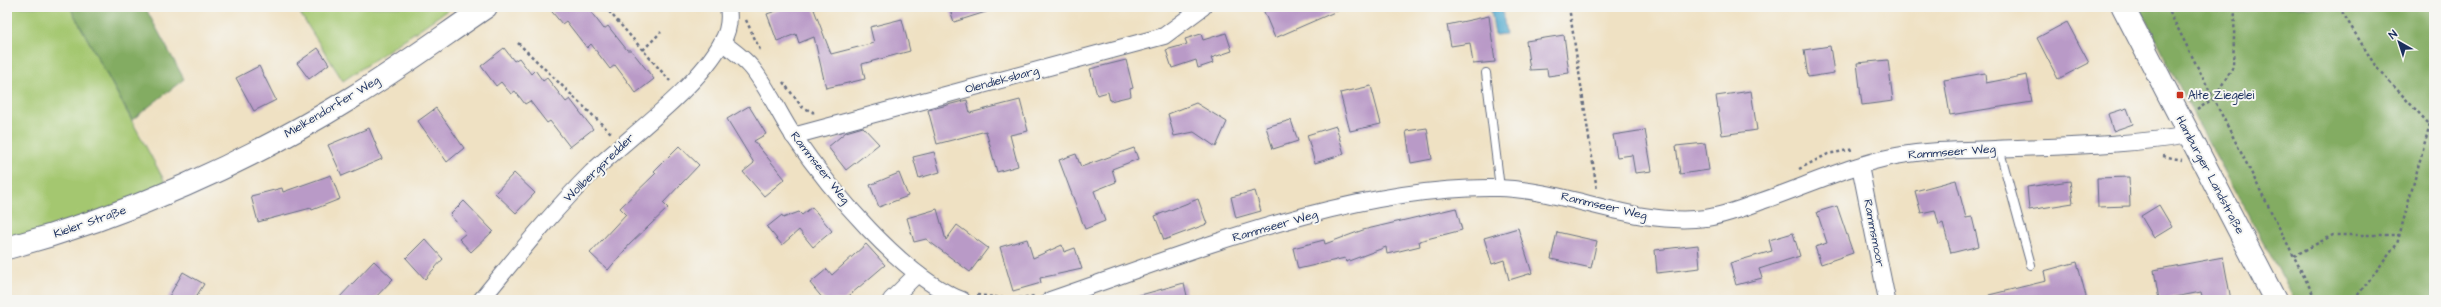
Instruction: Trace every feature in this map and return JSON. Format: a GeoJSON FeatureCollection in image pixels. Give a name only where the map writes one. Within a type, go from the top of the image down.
{"type":"FeatureCollection","features":[{"type":"Feature","properties":{"kind":"street","name":"Mielkendorfer Weg"},"geometry":{"type":"LineString","coordinates":[[170,190],[261,148],[353,97],[486,7]]}},
{"type":"Feature","properties":{"kind":"street"},"geometry":{"type":"LineString","coordinates":[[722,42],[728,29],[728,7]]}},
{"type":"Feature","properties":{"kind":"street","name":"Olendieksbarg"},"geometry":{"type":"LineString","coordinates":[[794,136],[1164,36],[1202,7]]}},
{"type":"Feature","properties":{"kind":"street","name":"Hamburger Landstraße"},"geometry":{"type":"LineString","coordinates":[[2124,7],[2275,300]]}},
{"type":"Feature","properties":{"kind":"street","name":"Wollbergsredder"},"geometry":{"type":"LineString","coordinates":[[481,300],[542,225],[622,144],[699,73],[722,42]]}},
{"type":"Feature","properties":{"kind":"street","name":"Rammseer Weg"},"geometry":{"type":"LineString","coordinates":[[722,42],[752,68],[794,136],[831,186],[870,230],[917,274],[941,292],[962,300]]}},
{"type":"Feature","properties":{"kind":"street","name":"Rammseer Weg"},"geometry":{"type":"LineString","coordinates":[[1050,300],[1301,217],[1380,199],[1439,189],[1500,188],[1546,192],[1641,217],[1674,220],[1706,218],[1734,212],[1860,166],[1895,156],[1936,151],[2150,141],[2189,135]]}},
{"type":"Feature","properties":{"kind":"street","name":"Rammsmoor"},"geometry":{"type":"LineString","coordinates":[[1860,166],[1887,300]]}},
{"type":"Feature","properties":{"kind":"street","name":"Kieler Straße"},"geometry":{"type":"LineString","coordinates":[[7,248],[69,230],[143,204],[170,190]]}},
{"type":"Feature","properties":{"kind":"street"},"geometry":{"type":"LineString","coordinates":[[891,300],[917,274]]}},
{"type":"Feature","properties":{"kind":"lane"},"geometry":{"type":"LineString","coordinates":[[1486,73],[1500,188]]}},
{"type":"Feature","properties":{"kind":"lane"},"geometry":{"type":"LineString","coordinates":[[1999,148],[2032,265]]}},
{"type":"Feature","properties":{"kind":"path"},"geometry":{"type":"LineString","coordinates":[[605,7],[680,92]]}},
{"type":"Feature","properties":{"kind":"path"},"geometry":{"type":"LineString","coordinates":[[1569,7],[1580,87],[1600,206]]}},
{"type":"Feature","properties":{"kind":"path"},"geometry":{"type":"LineString","coordinates":[[2167,7],[2316,300]]}},
{"type":"Feature","properties":{"kind":"path"},"geometry":{"type":"LineString","coordinates":[[2192,105],[2196,111],[2214,98],[2233,67],[2234,7]]}},
{"type":"Feature","properties":{"kind":"path"},"geometry":{"type":"LineString","coordinates":[[2339,7],[2376,67],[2430,125]]}},
{"type":"Feature","properties":{"kind":"path"},"geometry":{"type":"LineString","coordinates":[[643,50],[661,32]]}},
{"type":"Feature","properties":{"kind":"path"},"geometry":{"type":"LineString","coordinates":[[518,43],[622,144]]}},
{"type":"Feature","properties":{"kind":"path"},"geometry":{"type":"LineString","coordinates":[[2354,300],[2397,244],[2434,109]]}},
{"type":"Feature","properties":{"kind":"path"},"geometry":{"type":"LineString","coordinates":[[2294,256],[2333,235],[2400,235]]}},
{"type":"Feature","properties":{"kind":"green space"},"geometry":{"type":"Polygon","coordinates":[[[7,7],[70,7],[170,191],[7,248],[7,7]]]}},
{"type":"Feature","properties":{"kind":"green space"},"geometry":{"type":"Polygon","coordinates":[[[70,7],[145,7],[184,79],[132,120],[70,7]]]}},
{"type":"Feature","properties":{"kind":"green space"},"geometry":{"type":"Polygon","coordinates":[[[296,7],[452,7],[343,81],[296,7]]]}},
{"type":"Feature","properties":{"kind":"green space"},"geometry":{"type":"Polygon","coordinates":[[[2139,7],[2434,7],[2434,300],[2295,300],[2198,123],[2139,7]]]}},
{"type":"Feature","properties":{"kind":"water"},"geometry":{"type":"Polygon","coordinates":[[[1502,9],[1506,34],[1495,35],[1491,11],[1502,9]]]}},
{"type":"Feature","properties":{"kind":"building"},"geometry":{"type":"Polygon","coordinates":[[[548,7],[587,7],[604,29],[608,26],[627,50],[631,50],[654,79],[636,93],[615,65],[610,69],[591,44],[587,48],[566,21],[562,24],[548,7]]]}},
{"type":"Feature","properties":{"kind":"building"},"geometry":{"type":"Polygon","coordinates":[[[787,7],[813,7],[831,54],[874,43],[870,27],[902,19],[910,51],[862,64],[865,79],[826,88],[814,37],[799,43],[796,34],[777,41],[767,14],[787,7]]]}},
{"type":"Feature","properties":{"kind":"building"},"geometry":{"type":"Polygon","coordinates":[[[949,7],[991,7],[992,10],[954,22],[949,7]]]}},
{"type":"Feature","properties":{"kind":"building"},"geometry":{"type":"Polygon","coordinates":[[[1262,7],[1346,7],[1275,38],[1262,7]]]}},
{"type":"Feature","properties":{"kind":"building"},"geometry":{"type":"Polygon","coordinates":[[[1489,16],[1495,62],[1473,64],[1470,43],[1451,46],[1447,25],[1489,16]]]}},
{"type":"Feature","properties":{"kind":"building"},"geometry":{"type":"Polygon","coordinates":[[[2067,22],[2089,63],[2058,79],[2037,38],[2067,22]]]}},
{"type":"Feature","properties":{"kind":"building"},"geometry":{"type":"Polygon","coordinates":[[[1226,33],[1232,51],[1211,58],[1213,63],[1198,68],[1196,60],[1172,68],[1166,50],[1187,44],[1185,39],[1201,34],[1203,40],[1226,33]]]}},
{"type":"Feature","properties":{"kind":"building"},"geometry":{"type":"Polygon","coordinates":[[[1564,35],[1569,73],[1548,76],[1547,69],[1530,70],[1526,41],[1564,35]]]}},
{"type":"Feature","properties":{"kind":"building"},"geometry":{"type":"Polygon","coordinates":[[[1830,46],[1834,73],[1808,77],[1804,50],[1830,46]]]}},
{"type":"Feature","properties":{"kind":"building"},"geometry":{"type":"Polygon","coordinates":[[[318,48],[329,64],[309,79],[297,63],[318,48]]]}},
{"type":"Feature","properties":{"kind":"building"},"geometry":{"type":"Polygon","coordinates":[[[504,48],[514,61],[519,58],[531,74],[535,70],[543,81],[547,78],[566,102],[570,99],[593,129],[570,147],[550,121],[547,123],[530,101],[525,104],[515,91],[511,94],[501,82],[496,86],[481,66],[504,48]]]}},
{"type":"Feature","properties":{"kind":"building"},"geometry":{"type":"Polygon","coordinates":[[[1126,60],[1133,88],[1130,89],[1131,96],[1110,101],[1108,92],[1097,95],[1090,69],[1126,60]]]}},
{"type":"Feature","properties":{"kind":"building"},"geometry":{"type":"Polygon","coordinates":[[[1888,60],[1893,101],[1862,105],[1857,63],[1888,60]]]}},
{"type":"Feature","properties":{"kind":"building"},"geometry":{"type":"Polygon","coordinates":[[[259,66],[276,100],[254,111],[236,78],[259,66]]]}},
{"type":"Feature","properties":{"kind":"building"},"geometry":{"type":"Polygon","coordinates":[[[1985,73],[1986,83],[2027,75],[2032,102],[1950,115],[1944,80],[1985,73]]]}},
{"type":"Feature","properties":{"kind":"building"},"geometry":{"type":"Polygon","coordinates":[[[1371,86],[1381,124],[1350,131],[1340,93],[1371,86]]]}},
{"type":"Feature","properties":{"kind":"building"},"geometry":{"type":"Polygon","coordinates":[[[1751,91],[1757,130],[1722,135],[1716,96],[1751,91]]]}},
{"type":"Feature","properties":{"kind":"building"},"geometry":{"type":"Polygon","coordinates":[[[967,100],[970,113],[1020,100],[1028,131],[1010,135],[1018,166],[997,172],[986,131],[937,144],[928,110],[967,100]]]}},
{"type":"Feature","properties":{"kind":"building"},"geometry":{"type":"Polygon","coordinates":[[[1196,103],[1227,122],[1216,147],[1194,132],[1174,136],[1168,114],[1196,103]]]}},
{"type":"Feature","properties":{"kind":"building"},"geometry":{"type":"Polygon","coordinates":[[[749,106],[766,134],[754,141],[785,179],[764,196],[743,172],[754,163],[727,119],[749,106]]]}},
{"type":"Feature","properties":{"kind":"building"},"geometry":{"type":"Polygon","coordinates":[[[436,108],[464,148],[447,162],[418,121],[436,108]]]}},
{"type":"Feature","properties":{"kind":"building"},"geometry":{"type":"Polygon","coordinates":[[[2127,108],[2133,124],[2113,131],[2108,114],[2127,108]]]}},
{"type":"Feature","properties":{"kind":"building"},"geometry":{"type":"Polygon","coordinates":[[[1291,120],[1298,141],[1273,149],[1266,127],[1291,120]]]}},
{"type":"Feature","properties":{"kind":"building"},"geometry":{"type":"Polygon","coordinates":[[[1336,126],[1344,154],[1315,163],[1307,135],[1336,126]]]}},
{"type":"Feature","properties":{"kind":"building"},"geometry":{"type":"Polygon","coordinates":[[[863,127],[879,144],[846,170],[828,147],[846,132],[863,127]]]}},
{"type":"Feature","properties":{"kind":"building"},"geometry":{"type":"Polygon","coordinates":[[[369,128],[382,159],[342,176],[328,145],[369,128]]]}},
{"type":"Feature","properties":{"kind":"building"},"geometry":{"type":"Polygon","coordinates":[[[1427,128],[1432,159],[1411,163],[1406,131],[1427,128]]]}},
{"type":"Feature","properties":{"kind":"building"},"geometry":{"type":"Polygon","coordinates":[[[1645,130],[1652,171],[1635,173],[1632,155],[1617,157],[1613,135],[1645,130]]]}},
{"type":"Feature","properties":{"kind":"building"},"geometry":{"type":"Polygon","coordinates":[[[1705,143],[1709,170],[1680,174],[1676,146],[1705,143]]]}},
{"type":"Feature","properties":{"kind":"building"},"geometry":{"type":"Polygon","coordinates":[[[679,146],[699,165],[663,203],[668,208],[630,244],[608,270],[590,253],[626,214],[620,208],[656,173],[654,171],[679,146]]]}},
{"type":"Feature","properties":{"kind":"building"},"geometry":{"type":"Polygon","coordinates":[[[1134,148],[1138,159],[1112,169],[1116,182],[1094,191],[1105,221],[1085,229],[1059,160],[1076,154],[1081,167],[1134,148]]]}},
{"type":"Feature","properties":{"kind":"building"},"geometry":{"type":"Polygon","coordinates":[[[934,152],[940,172],[919,178],[913,157],[934,152]]]}},
{"type":"Feature","properties":{"kind":"building"},"geometry":{"type":"Polygon","coordinates":[[[514,173],[535,193],[516,213],[495,193],[514,173]]]}},
{"type":"Feature","properties":{"kind":"building"},"geometry":{"type":"Polygon","coordinates":[[[899,173],[908,196],[879,207],[870,185],[899,173]]]}},
{"type":"Feature","properties":{"kind":"building"},"geometry":{"type":"Polygon","coordinates":[[[331,175],[340,199],[312,210],[311,208],[258,222],[251,196],[282,188],[283,192],[331,175]]]}},
{"type":"Feature","properties":{"kind":"building"},"geometry":{"type":"Polygon","coordinates":[[[2129,177],[2130,206],[2098,207],[2097,178],[2129,177]]]}},
{"type":"Feature","properties":{"kind":"building"},"geometry":{"type":"Polygon","coordinates":[[[1956,180],[1966,218],[1972,217],[1979,246],[1951,253],[1943,223],[1939,225],[1935,210],[1921,213],[1915,191],[1956,180]]]}},
{"type":"Feature","properties":{"kind":"building"},"geometry":{"type":"Polygon","coordinates":[[[2070,181],[2073,203],[2029,210],[2027,187],[2070,181]]]}},
{"type":"Feature","properties":{"kind":"building"},"geometry":{"type":"Polygon","coordinates":[[[1255,191],[1261,211],[1236,218],[1231,197],[1255,191]]]}},
{"type":"Feature","properties":{"kind":"building"},"geometry":{"type":"Polygon","coordinates":[[[1198,199],[1207,224],[1164,240],[1155,216],[1198,199]]]}},
{"type":"Feature","properties":{"kind":"building"},"geometry":{"type":"Polygon","coordinates":[[[464,201],[493,231],[471,252],[459,239],[466,233],[450,215],[464,201]]]}},
{"type":"Feature","properties":{"kind":"building"},"geometry":{"type":"Polygon","coordinates":[[[2159,205],[2172,227],[2154,238],[2141,216],[2159,205]]]}},
{"type":"Feature","properties":{"kind":"building"},"geometry":{"type":"Polygon","coordinates":[[[1837,206],[1853,253],[1821,264],[1815,247],[1827,243],[1817,212],[1837,206]]]}},
{"type":"Feature","properties":{"kind":"building"},"geometry":{"type":"Polygon","coordinates":[[[812,207],[832,231],[813,247],[799,230],[782,245],[767,227],[782,215],[783,218],[799,212],[802,215],[812,207]]]}},
{"type":"Feature","properties":{"kind":"building"},"geometry":{"type":"Polygon","coordinates":[[[1456,208],[1462,230],[1419,241],[1420,246],[1387,254],[1386,247],[1346,262],[1345,258],[1298,269],[1293,248],[1324,240],[1325,244],[1363,230],[1456,208]]]}},
{"type":"Feature","properties":{"kind":"building"},"geometry":{"type":"Polygon","coordinates":[[[937,209],[946,240],[957,225],[988,248],[970,272],[926,239],[914,242],[907,218],[937,209]]]}},
{"type":"Feature","properties":{"kind":"building"},"geometry":{"type":"Polygon","coordinates":[[[1518,228],[1532,273],[1509,280],[1504,260],[1492,264],[1484,238],[1518,228]]]}},
{"type":"Feature","properties":{"kind":"building"},"geometry":{"type":"Polygon","coordinates":[[[1557,232],[1597,241],[1591,268],[1551,259],[1557,232]]]}},
{"type":"Feature","properties":{"kind":"building"},"geometry":{"type":"Polygon","coordinates":[[[1793,233],[1800,256],[1759,269],[1762,278],[1736,285],[1730,263],[1772,251],[1769,240],[1793,233]]]}},
{"type":"Feature","properties":{"kind":"building"},"geometry":{"type":"Polygon","coordinates":[[[425,239],[443,259],[425,279],[406,258],[425,239]]]}},
{"type":"Feature","properties":{"kind":"building"},"geometry":{"type":"Polygon","coordinates":[[[1027,239],[1033,258],[1062,245],[1064,252],[1075,248],[1082,269],[1040,278],[1041,283],[1013,291],[1000,247],[1027,239]]]}},
{"type":"Feature","properties":{"kind":"building"},"geometry":{"type":"Polygon","coordinates":[[[866,244],[885,265],[844,300],[824,300],[810,283],[827,269],[832,275],[866,244]]]}},
{"type":"Feature","properties":{"kind":"building"},"geometry":{"type":"Polygon","coordinates":[[[1698,245],[1700,268],[1657,273],[1655,250],[1698,245]]]}},
{"type":"Feature","properties":{"kind":"building"},"geometry":{"type":"Polygon","coordinates":[[[2223,257],[2231,300],[2203,300],[2201,292],[2159,300],[2154,270],[2223,257]]]}},
{"type":"Feature","properties":{"kind":"building"},"geometry":{"type":"Polygon","coordinates":[[[374,261],[393,279],[373,300],[337,300],[374,261]]]}},
{"type":"Feature","properties":{"kind":"building"},"geometry":{"type":"Polygon","coordinates":[[[2077,262],[2087,300],[1990,300],[1989,295],[2046,281],[2044,271],[2077,262]]]}},
{"type":"Feature","properties":{"kind":"building"},"geometry":{"type":"Polygon","coordinates":[[[183,272],[204,284],[194,300],[167,300],[183,272]]]}},
{"type":"Feature","properties":{"kind":"building"},"geometry":{"type":"Polygon","coordinates":[[[1184,283],[1188,300],[1138,300],[1137,296],[1184,283]]]}},
{"type":"Feature","properties":{"kind":"place","name":"Alte Ziegelei"},"geometry":{"type":"Point","coordinates":[2180,95]}}]}
